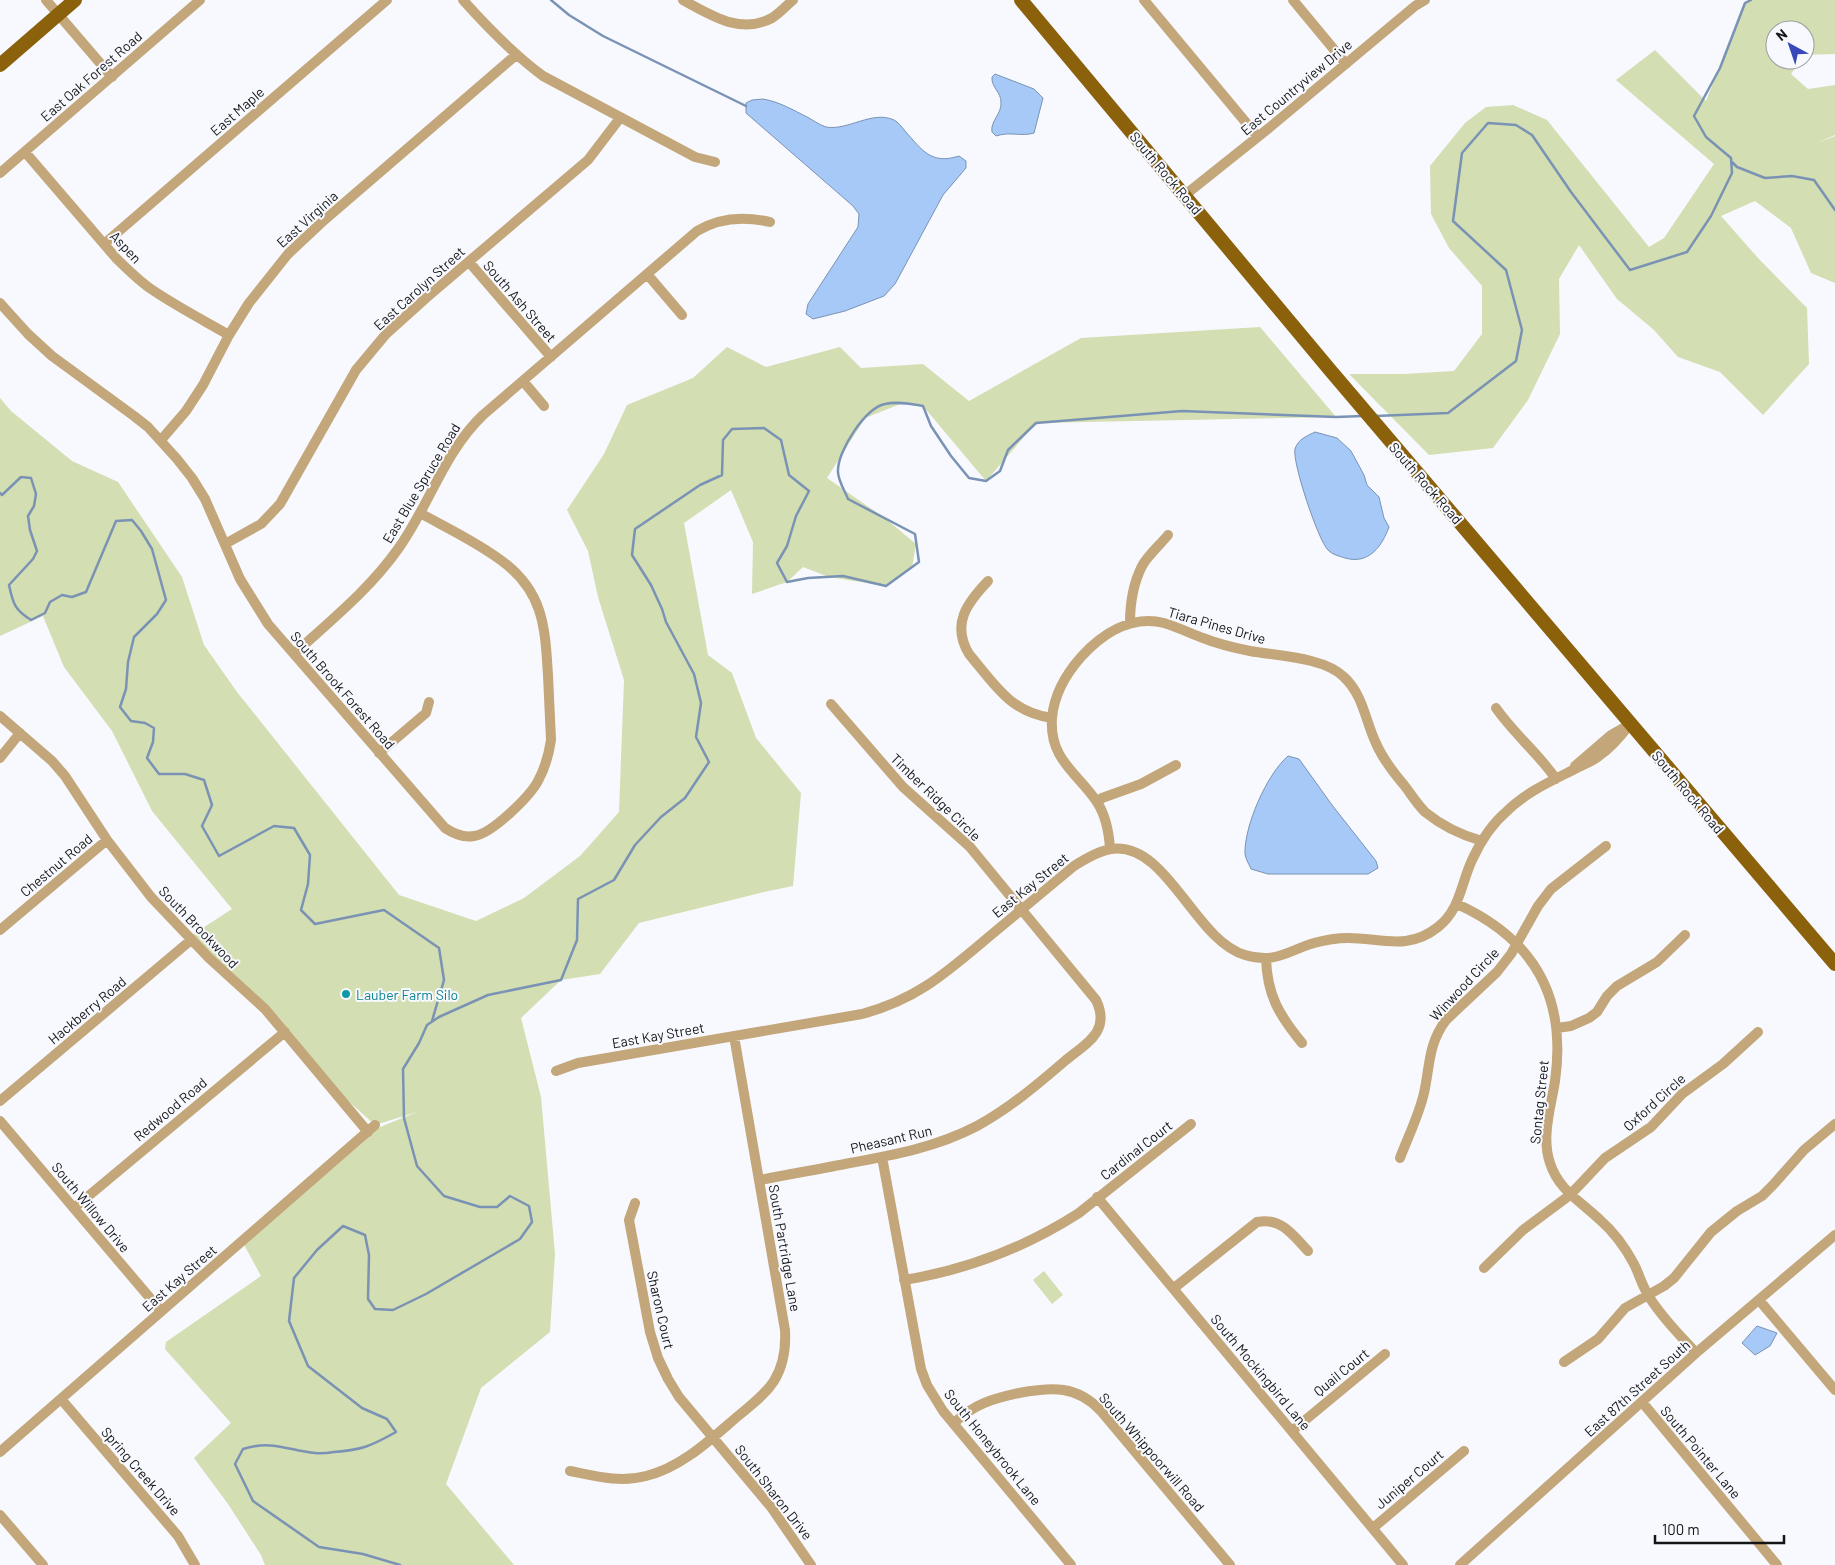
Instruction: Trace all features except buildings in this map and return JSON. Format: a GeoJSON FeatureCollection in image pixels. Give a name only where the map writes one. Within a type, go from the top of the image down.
{"type":"FeatureCollection","features":[{"type":"Feature","properties":{"kind":"main road"},"geometry":{"type":"LineString","coordinates":[[0,65],[75,0]]}},
{"type":"Feature","properties":{"kind":"main road","name":"South Rock Road"},"geometry":{"type":"LineString","coordinates":[[1021,0],[1330,370],[1835,964]]}},
{"type":"Feature","properties":{"kind":"street"},"geometry":{"type":"LineString","coordinates":[[46,0],[112,77]]}},
{"type":"Feature","properties":{"kind":"street","name":"East Oak Forest Road"},"geometry":{"type":"LineString","coordinates":[[0,173],[200,0]]}},
{"type":"Feature","properties":{"kind":"street","name":"East Maple"},"geometry":{"type":"LineString","coordinates":[[104,244],[387,0]]}},
{"type":"Feature","properties":{"kind":"street"},"geometry":{"type":"LineString","coordinates":[[463,0],[516,55],[543,76],[695,157],[715,162]]}},
{"type":"Feature","properties":{"kind":"street"},"geometry":{"type":"LineString","coordinates":[[683,0],[722,21],[749,24],[771,18],[793,0]]}},
{"type":"Feature","properties":{"kind":"street"},"geometry":{"type":"LineString","coordinates":[[1144,0],[1258,137]]}},
{"type":"Feature","properties":{"kind":"street"},"geometry":{"type":"LineString","coordinates":[[1293,0],[1346,64]]}},
{"type":"Feature","properties":{"kind":"street","name":"East Countryview Drive"},"geometry":{"type":"LineString","coordinates":[[1185,196],[1415,6],[1425,0]]}},
{"type":"Feature","properties":{"kind":"street","name":"East Virginia"},"geometry":{"type":"LineString","coordinates":[[161,440],[195,398],[229,334],[254,297],[288,254],[321,223],[516,55]]}},
{"type":"Feature","properties":{"kind":"street","name":"East Carolyn Street"},"geometry":{"type":"LineString","coordinates":[[225,544],[252,530],[271,515],[285,496],[359,366],[399,321],[588,160],[620,118]]}},
{"type":"Feature","properties":{"kind":"street","name":"Aspen"},"geometry":{"type":"LineString","coordinates":[[25,152],[132,274],[150,289],[229,334]]}},
{"type":"Feature","properties":{"kind":"street","name":"East Blue Spruce Road"},"geometry":{"type":"LineString","coordinates":[[294,654],[357,597],[382,571],[399,548],[465,434],[484,415],[697,231],[724,219],[740,218],[770,222]]}},
{"type":"Feature","properties":{"kind":"street","name":"South Ash Street"},"geometry":{"type":"LineString","coordinates":[[469,262],[551,357]]}},
{"type":"Feature","properties":{"kind":"street"},"geometry":{"type":"LineString","coordinates":[[647,274],[682,315]]}},
{"type":"Feature","properties":{"kind":"street","name":"South Brook Forest Road"},"geometry":{"type":"LineString","coordinates":[[0,303],[52,356],[134,416],[161,440],[192,478],[205,499],[240,579],[268,624],[445,828],[452,833],[463,836],[479,835],[489,830],[527,797],[542,772],[548,755],[551,740],[546,633],[542,616],[532,594],[515,572],[502,560],[420,513]]}},
{"type":"Feature","properties":{"kind":"street"},"geometry":{"type":"LineString","coordinates":[[523,381],[544,406]]}},
{"type":"Feature","properties":{"kind":"street"},"geometry":{"type":"LineString","coordinates":[[1130,623],[1131,601],[1143,564],[1168,535]]}},
{"type":"Feature","properties":{"kind":"street"},"geometry":{"type":"LineString","coordinates":[[988,581],[975,594],[963,614],[961,634],[964,646],[1010,701],[1030,713],[1052,718]]}},
{"type":"Feature","properties":{"kind":"street","name":"Tiara Pines Drive"},"geometry":{"type":"LineString","coordinates":[[1110,849],[1106,821],[1097,802],[1069,770],[1062,758],[1054,734],[1052,718],[1058,692],[1074,665],[1097,641],[1130,623],[1142,621],[1163,623],[1205,639],[1248,650],[1316,663],[1334,670],[1344,677],[1360,700],[1366,711],[1374,740],[1390,768],[1425,811],[1451,830],[1482,841]]}},
{"type":"Feature","properties":{"kind":"street"},"geometry":{"type":"LineString","coordinates":[[379,753],[426,713],[428,702]]}},
{"type":"Feature","properties":{"kind":"street","name":"Timber Ridge Circle"},"geometry":{"type":"LineString","coordinates":[[831,704],[903,787],[970,847],[1096,1000],[1101,1016]]}},
{"type":"Feature","properties":{"kind":"street"},"geometry":{"type":"LineString","coordinates":[[1496,708],[1508,725],[1537,754],[1556,779]]}},
{"type":"Feature","properties":{"kind":"street","name":"South Brookwood"},"geometry":{"type":"LineString","coordinates":[[0,716],[43,752],[64,776],[107,840],[151,897],[227,976],[265,1009],[372,1129]]}},
{"type":"Feature","properties":{"kind":"street","name":"East Kay Street"},"geometry":{"type":"LineString","coordinates":[[556,1071],[578,1063],[862,1014],[897,1003],[945,974],[1074,866],[1088,857],[1110,849],[1133,852],[1152,862],[1214,936],[1223,944],[1244,954],[1266,958],[1279,957],[1328,940],[1363,939],[1393,943],[1418,939],[1438,927],[1448,918],[1457,904],[1473,858],[1482,841],[1498,820],[1530,792],[1569,772],[1611,735],[1630,724]]}},
{"type":"Feature","properties":{"kind":"street"},"geometry":{"type":"LineString","coordinates":[[0,758],[20,733]]}},
{"type":"Feature","properties":{"kind":"street"},"geometry":{"type":"LineString","coordinates":[[1097,802],[1102,798],[1141,784],[1176,765]]}},
{"type":"Feature","properties":{"kind":"street","name":"Chestnut Road"},"geometry":{"type":"LineString","coordinates":[[0,930],[107,840]]}},
{"type":"Feature","properties":{"kind":"street","name":"Winwood Circle"},"geometry":{"type":"LineString","coordinates":[[1400,1158],[1424,1094],[1433,1042],[1439,1029],[1446,1020],[1497,972],[1551,889],[1606,846]]}},
{"type":"Feature","properties":{"kind":"street","name":"Sontag Street"},"geometry":{"type":"LineString","coordinates":[[1457,904],[1491,921],[1517,943],[1538,971],[1553,1008],[1557,1028],[1557,1064],[1546,1136],[1546,1149],[1554,1175],[1570,1195],[1612,1231],[1633,1262],[1648,1295],[1658,1311],[1696,1353]]}},
{"type":"Feature","properties":{"kind":"street"},"geometry":{"type":"LineString","coordinates":[[1557,1028],[1571,1026],[1589,1018],[1597,1012],[1617,986],[1657,962],[1684,935]]}},
{"type":"Feature","properties":{"kind":"street","name":"Hackberry Road"},"geometry":{"type":"LineString","coordinates":[[0,1101],[191,940]]}},
{"type":"Feature","properties":{"kind":"street"},"geometry":{"type":"LineString","coordinates":[[1266,958],[1268,985],[1272,998],[1288,1025],[1302,1043]]}},
{"type":"Feature","properties":{"kind":"street","name":"Pheasant Run"},"geometry":{"type":"LineString","coordinates":[[760,1180],[904,1153],[935,1144],[976,1126],[1026,1095],[1093,1038],[1101,1024],[1101,1016]]}},
{"type":"Feature","properties":{"kind":"street","name":"Redwood Road"},"geometry":{"type":"LineString","coordinates":[[74,1208],[284,1032]]}},
{"type":"Feature","properties":{"kind":"street","name":"Oxford Circle"},"geometry":{"type":"LineString","coordinates":[[1484,1268],[1523,1230],[1570,1195],[1605,1158],[1651,1127],[1687,1089],[1723,1064],[1758,1032]]}},
{"type":"Feature","properties":{"kind":"street","name":"South Partridge Lane"},"geometry":{"type":"LineString","coordinates":[[570,1471],[614,1479],[646,1476],[669,1467],[712,1437],[767,1390],[778,1373],[784,1354],[785,1330],[734,1036]]}},
{"type":"Feature","properties":{"kind":"street","name":"South Willow Drive"},"geometry":{"type":"LineString","coordinates":[[0,1121],[161,1311]]}},
{"type":"Feature","properties":{"kind":"street","name":"Cardinal Court"},"geometry":{"type":"LineString","coordinates":[[904,1280],[933,1276],[958,1269],[1013,1248],[1063,1223],[1191,1124]]}},
{"type":"Feature","properties":{"kind":"street"},"geometry":{"type":"LineString","coordinates":[[1564,1362],[1598,1339],[1625,1308],[1674,1278],[1711,1232],[1736,1211],[1762,1196],[1804,1150],[1835,1124]]}},
{"type":"Feature","properties":{"kind":"street","name":"East Kay Street"},"geometry":{"type":"LineString","coordinates":[[0,1452],[372,1129]]}},
{"type":"Feature","properties":{"kind":"street","name":"South Honeybrook Lane"},"geometry":{"type":"LineString","coordinates":[[882,1157],[921,1369],[935,1399],[1072,1565]]}},
{"type":"Feature","properties":{"kind":"street","name":"South Mockingbird Lane"},"geometry":{"type":"LineString","coordinates":[[1098,1197],[1404,1565]]}},
{"type":"Feature","properties":{"kind":"street","name":"Sharon Court"},"geometry":{"type":"LineString","coordinates":[[635,1203],[629,1220],[654,1348],[663,1369],[679,1396],[712,1437]]}},
{"type":"Feature","properties":{"kind":"street"},"geometry":{"type":"LineString","coordinates":[[1174,1288],[1257,1222],[1269,1221],[1283,1226],[1308,1251]]}},
{"type":"Feature","properties":{"kind":"street","name":"East 87th Street South"},"geometry":{"type":"LineString","coordinates":[[1460,1565],[1696,1353],[1835,1234]]}},
{"type":"Feature","properties":{"kind":"street"},"geometry":{"type":"LineString","coordinates":[[1759,1300],[1835,1390]]}},
{"type":"Feature","properties":{"kind":"street","name":"Quail Court"},"geometry":{"type":"LineString","coordinates":[[1292,1430],[1385,1354]]}},
{"type":"Feature","properties":{"kind":"street","name":"South Whippoorwill Road"},"geometry":{"type":"LineString","coordinates":[[954,1423],[973,1407],[996,1398],[1049,1388],[1081,1395],[1102,1411],[1230,1565]]}},
{"type":"Feature","properties":{"kind":"street","name":"Spring Creek Drive"},"geometry":{"type":"LineString","coordinates":[[61,1399],[178,1536],[195,1565]]}},
{"type":"Feature","properties":{"kind":"street","name":"South Pointer Lane"},"geometry":{"type":"LineString","coordinates":[[1642,1402],[1777,1565]]}},
{"type":"Feature","properties":{"kind":"street","name":"South Sharon Drive"},"geometry":{"type":"LineString","coordinates":[[712,1437],[775,1512],[811,1565]]}},
{"type":"Feature","properties":{"kind":"street","name":"Juniper Court"},"geometry":{"type":"LineString","coordinates":[[1373,1528],[1464,1450]]}},
{"type":"Feature","properties":{"kind":"street"},"geometry":{"type":"LineString","coordinates":[[0,1515],[43,1565]]}},
{"type":"Feature","properties":{"kind":"green space"},"geometry":{"type":"Polygon","coordinates":[[[1751,0],[1835,0],[1835,54],[1815,55],[1815,20],[1765,20],[1765,70],[1794,70],[1791,74],[1808,89],[1835,85],[1835,135],[1815,144],[1835,136],[1835,283],[1811,273],[1791,228],[1755,201],[1721,216],[1758,258],[1807,308],[1809,364],[1763,415],[1720,372],[1678,357],[1654,330],[1617,299],[1579,245],[1559,279],[1560,334],[1528,400],[1493,448],[1429,455],[1349,374],[1404,374],[1454,371],[1482,334],[1482,286],[1449,248],[1431,214],[1430,166],[1465,123],[1486,107],[1513,105],[1547,120],[1649,247],[1664,238],[1714,164],[1616,80],[1655,50],[1706,101],[1745,3],[1751,0]]]}},
{"type":"Feature","properties":{"kind":"green space"},"geometry":{"type":"Polygon","coordinates":[[[1260,327],[1336,417],[1036,423],[986,481],[923,406],[903,403],[865,418],[827,478],[886,519],[916,544],[912,568],[886,586],[829,577],[803,567],[787,582],[752,594],[753,542],[731,490],[684,523],[708,655],[732,673],[756,738],[801,793],[793,886],[639,923],[600,974],[561,980],[521,1018],[541,1097],[555,1254],[550,1332],[481,1388],[446,1484],[514,1565],[265,1565],[261,1555],[228,1504],[194,1458],[231,1423],[165,1349],[166,1342],[261,1276],[242,1241],[368,1132],[417,1112],[375,1125],[325,1080],[248,993],[189,937],[232,909],[152,811],[112,731],[64,667],[43,616],[0,636],[0,398],[11,411],[72,461],[118,482],[182,577],[204,645],[237,692],[399,895],[476,921],[524,898],[580,856],[619,812],[624,680],[598,597],[588,551],[567,510],[604,454],[627,405],[693,378],[727,347],[766,367],[840,347],[861,368],[923,364],[969,401],[1081,338],[1260,327]]]}},
{"type":"Feature","properties":{"kind":"green space"},"geometry":{"type":"Polygon","coordinates":[[[1044,1271],[1063,1295],[1052,1304],[1033,1280],[1044,1271]]]}},
{"type":"Feature","properties":{"kind":"water"},"geometry":{"type":"Polygon","coordinates":[[[995,74],[1034,89],[1043,98],[1034,133],[996,136],[992,132],[993,124],[1001,106],[1001,98],[992,81],[992,77],[995,74]]]}},
{"type":"Feature","properties":{"kind":"water"},"geometry":{"type":"Polygon","coordinates":[[[763,99],[775,102],[826,127],[843,126],[877,117],[894,120],[928,154],[941,159],[959,156],[966,161],[966,168],[943,195],[895,284],[884,296],[845,311],[813,319],[806,314],[808,304],[858,227],[859,214],[853,206],[746,113],[746,103],[752,100],[763,99]]]}},
{"type":"Feature","properties":{"kind":"water"},"geometry":{"type":"Polygon","coordinates":[[[1315,432],[1337,438],[1351,451],[1364,475],[1367,485],[1379,497],[1384,518],[1389,527],[1378,547],[1368,556],[1361,559],[1345,558],[1328,550],[1312,517],[1297,469],[1295,449],[1303,438],[1315,432]]]}},
{"type":"Feature","properties":{"kind":"water"},"geometry":{"type":"Polygon","coordinates":[[[1288,756],[1299,759],[1376,861],[1378,868],[1368,874],[1268,874],[1251,869],[1245,854],[1248,829],[1258,801],[1272,775],[1288,756]]]}},
{"type":"Feature","properties":{"kind":"water"},"geometry":{"type":"Polygon","coordinates":[[[1757,1326],[1777,1333],[1770,1346],[1755,1355],[1742,1343],[1757,1326]]]}},
{"type":"Feature","properties":{"kind":"waterway"},"geometry":{"type":"LineString","coordinates":[[551,0],[569,15],[603,36],[746,106]]}},
{"type":"Feature","properties":{"kind":"waterway"},"geometry":{"type":"LineString","coordinates":[[1376,416],[1448,413],[1516,361],[1522,330],[1506,270],[1453,221],[1462,153],[1488,123],[1516,125],[1532,135],[1571,192],[1630,270],[1687,252],[1711,216],[1732,173],[1731,158],[1706,137],[1694,116],[1720,68],[1745,3],[1751,0]]}},
{"type":"Feature","properties":{"kind":"waterway"},"geometry":{"type":"LineString","coordinates":[[1732,162],[1737,167],[1765,178],[1792,176],[1814,180],[1835,210]]}},
{"type":"Feature","properties":{"kind":"waterway"},"geometry":{"type":"LineString","coordinates":[[400,1565],[363,1554],[319,1547],[253,1501],[235,1464],[243,1449],[253,1446],[279,1446],[305,1452],[327,1453],[366,1446],[396,1432],[387,1419],[362,1408],[308,1366],[289,1321],[294,1278],[317,1250],[343,1226],[365,1235],[369,1255],[368,1299],[375,1309],[393,1310],[426,1294],[520,1239],[532,1222],[529,1206],[510,1196],[497,1207],[480,1207],[444,1196],[417,1166],[404,1118],[403,1069],[419,1043],[427,1025],[439,1017],[488,995],[561,980],[577,940],[578,899],[614,880],[635,845],[661,817],[685,798],[709,762],[696,737],[701,703],[694,674],[666,622],[651,585],[632,555],[635,529],[700,485],[722,475],[723,440],[732,429],[764,428],[781,440],[789,475],[809,491],[796,516],[787,546],[777,563],[787,582],[808,578],[843,576],[886,586],[919,562],[915,534],[848,499],[838,474],[839,462],[854,431],[869,413],[885,404],[899,403],[923,406],[931,426],[951,456],[969,478],[986,481],[1000,471],[1008,450],[1036,423],[1182,411],[1336,417],[1363,416]]}},
{"type":"Feature","properties":{"kind":"waterway"},"geometry":{"type":"LineString","coordinates":[[0,493],[2,495],[21,477],[31,478],[36,494],[34,506],[28,516],[30,530],[37,551],[33,559],[9,585],[16,606],[21,613],[31,620],[45,613],[50,602],[62,595],[72,597],[86,592],[116,521],[132,520],[152,549],[166,600],[157,614],[134,637],[128,662],[126,689],[120,707],[131,721],[145,723],[154,728],[153,742],[147,758],[159,774],[185,774],[204,780],[212,805],[202,826],[219,856],[274,826],[294,828],[310,855],[308,884],[301,910],[315,924],[384,910],[439,948],[444,980],[432,1021]]}},
{"type":"Feature","properties":{"kind":"place","name":"Lauber Farm Silo"},"geometry":{"type":"Point","coordinates":[346,994]}}]}
